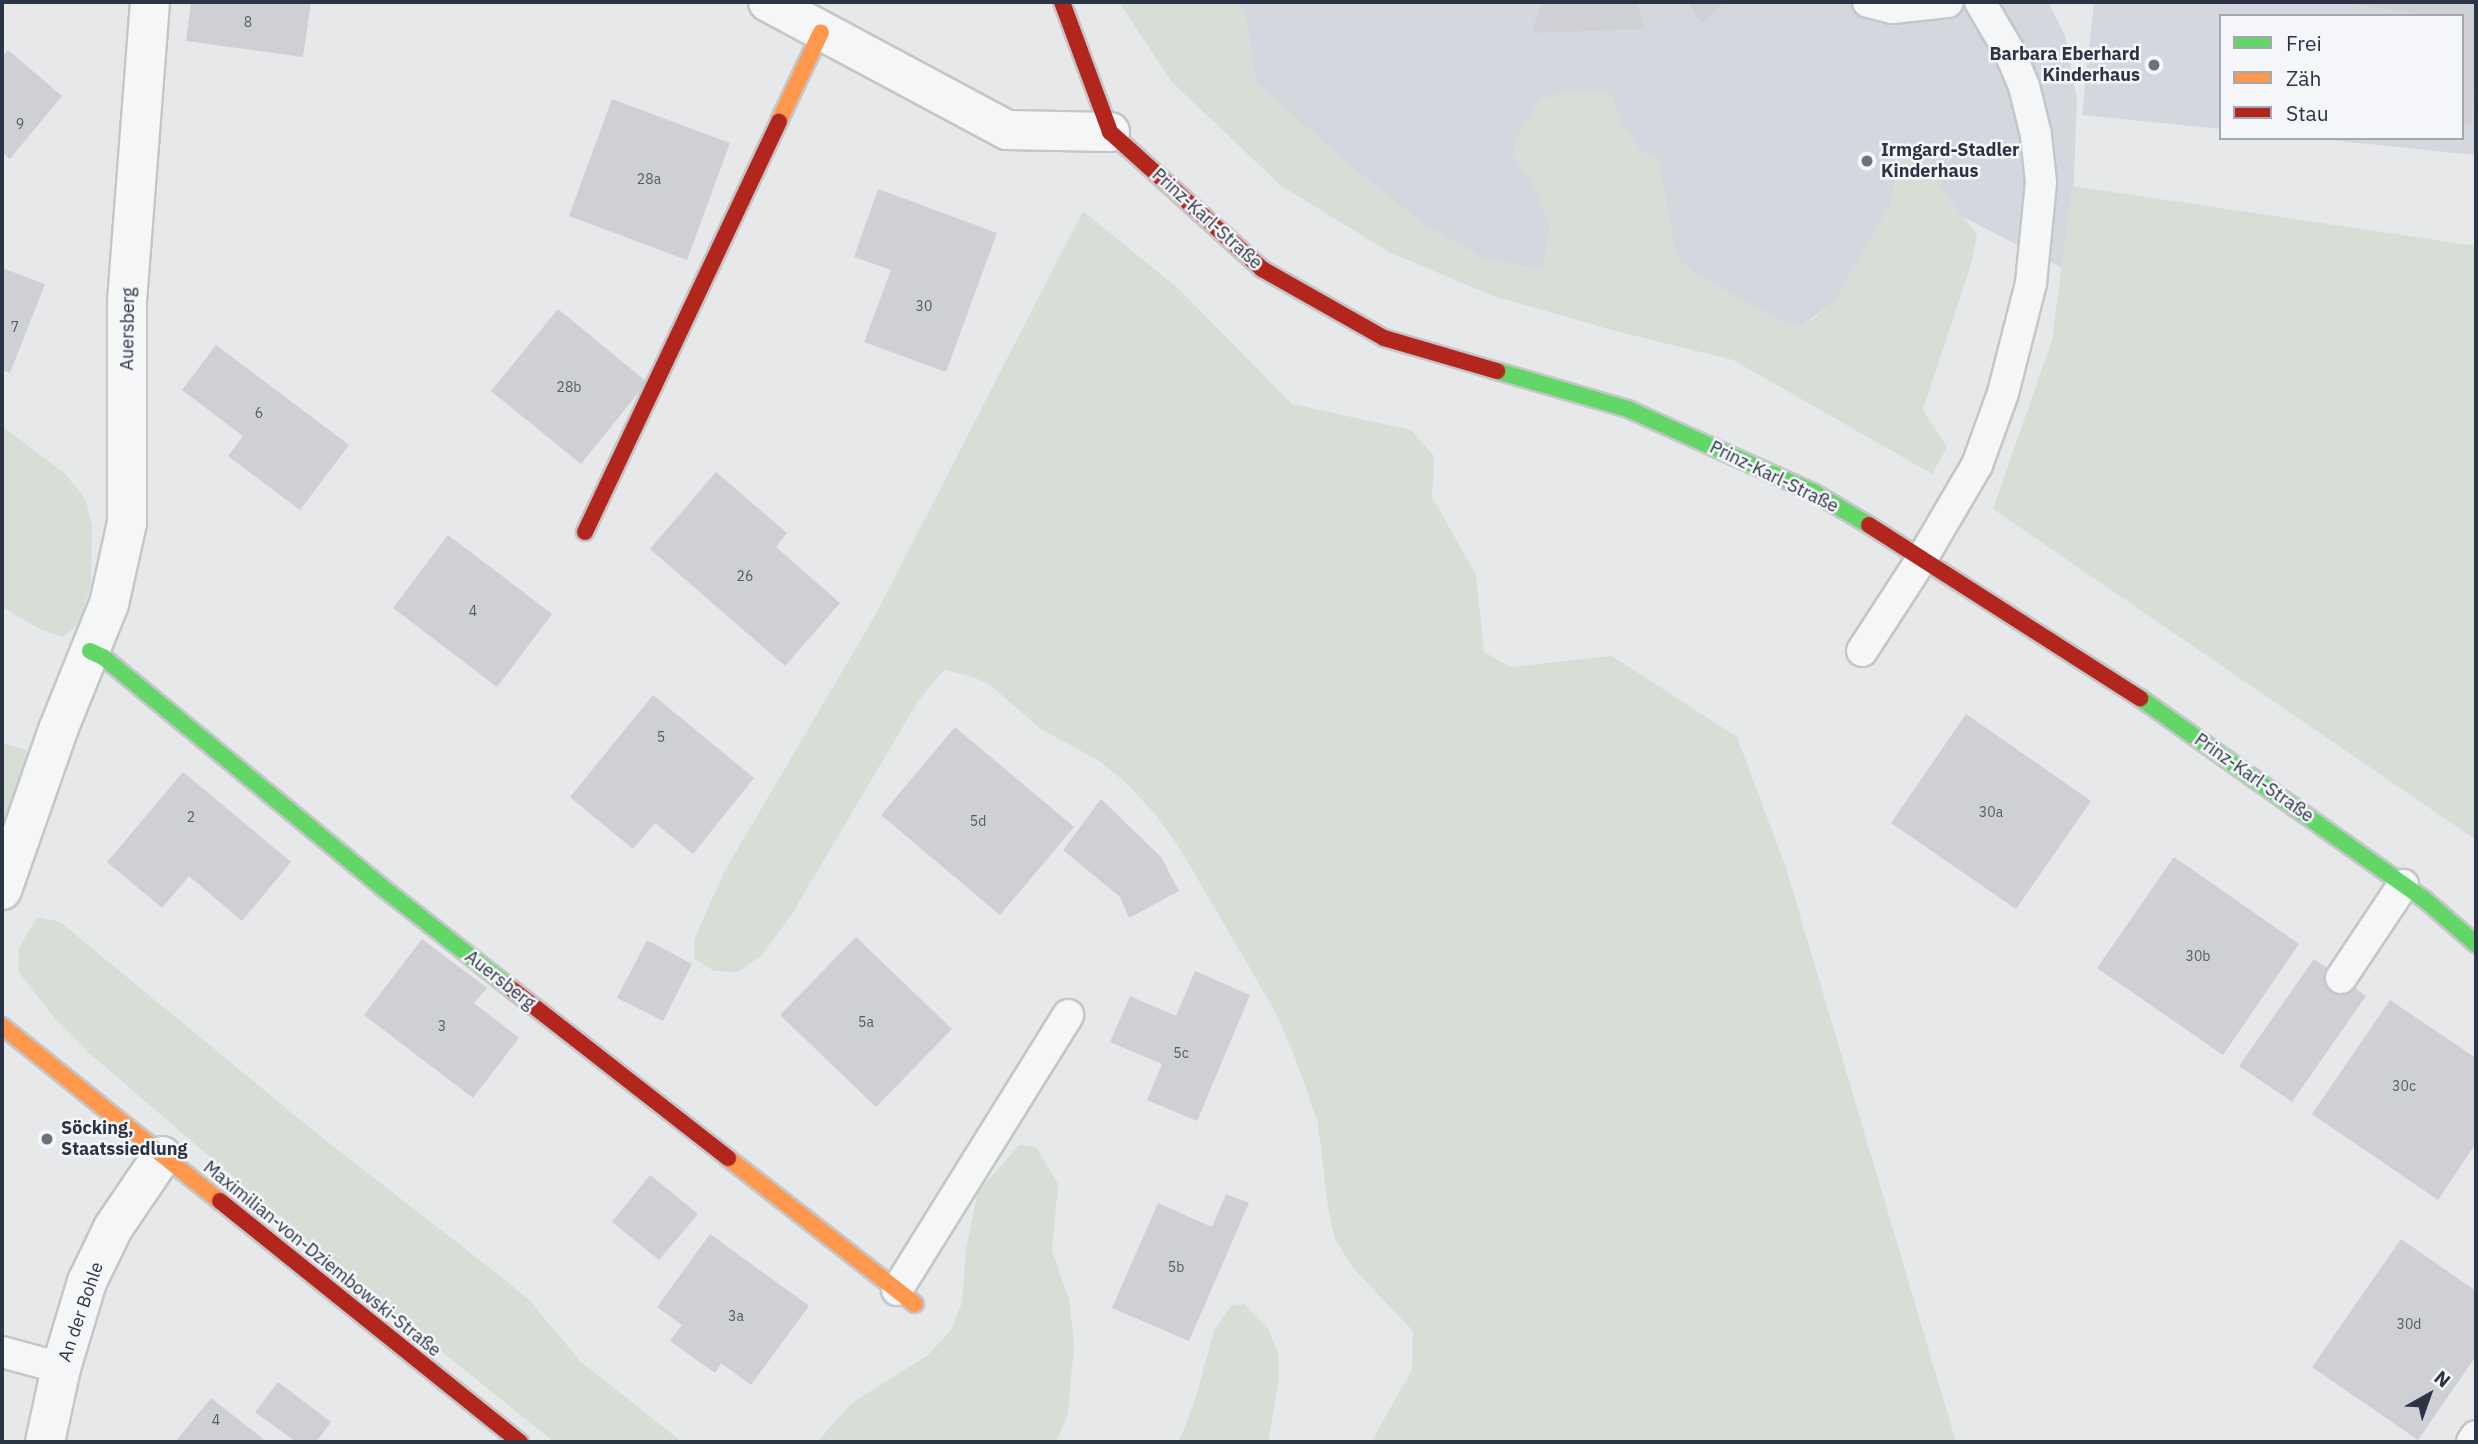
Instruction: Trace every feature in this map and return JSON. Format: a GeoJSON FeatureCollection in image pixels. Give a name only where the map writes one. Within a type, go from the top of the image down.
{"type":"FeatureCollection","features":[{"type":"Feature","properties":{"kind":"street","name":"Auersberg"},"geometry":{"type":"LineString","coordinates":[[2,890],[58,730],[109,604],[127,523],[128,301],[150,2]]}},
{"type":"Feature","properties":{"kind":"street"},"geometry":{"type":"LineString","coordinates":[[768,2],[1007,130],[1110,132]]}},
{"type":"Feature","properties":{"kind":"street","name":"Prinz-Karl-Straße"},"geometry":{"type":"LineString","coordinates":[[1062,2],[1110,132],[1262,269],[1384,338],[1628,409],[1813,492],[1923,557],[2163,713],[2403,885],[2476,944]]}},
{"type":"Feature","properties":{"kind":"street"},"geometry":{"type":"LineString","coordinates":[[585,532],[821,32]]}},
{"type":"Feature","properties":{"kind":"street","name":"Auersberg"},"geometry":{"type":"LineString","coordinates":[[90,651],[103,657],[383,888],[906,1297]]}},
{"type":"Feature","properties":{"kind":"street","name":"Maximilian-von-Dziembowski-Straße"},"geometry":{"type":"LineString","coordinates":[[2,1026],[520,1442]]}},
{"type":"Feature","properties":{"kind":"street","name":"An der Bohle"},"geometry":{"type":"LineString","coordinates":[[45,1442],[61,1368],[92,1271],[113,1228],[162,1156]]}},
{"type":"Feature","properties":{"kind":"lane"},"geometry":{"type":"LineString","coordinates":[[1868,2],[1892,8],[1948,2]]}},
{"type":"Feature","properties":{"kind":"lane"},"geometry":{"type":"LineString","coordinates":[[1862,651],[1923,557],[1977,465],[2003,393],[2031,283],[2041,182],[2036,135],[2024,86],[2009,51],[1980,2]]}},
{"type":"Feature","properties":{"kind":"lane"},"geometry":{"type":"LineString","coordinates":[[2340,978],[2403,885]]}},
{"type":"Feature","properties":{"kind":"lane"},"geometry":{"type":"LineString","coordinates":[[906,1297],[1068,1016]]}},
{"type":"Feature","properties":{"kind":"lane"},"geometry":{"type":"LineString","coordinates":[[2,1352],[61,1368]]}},
{"type":"Feature","properties":{"kind":"lane"},"geometry":{"type":"LineString","coordinates":[[2472,1442],[2476,1436]]}},
{"type":"Feature","properties":{"kind":"shaded area"},"geometry":{"type":"Polygon","coordinates":[[[1119,2],[1237,2],[1246,19],[1256,83],[1349,165],[1423,224],[1482,258],[1542,270],[1550,223],[1530,180],[1512,155],[1518,134],[1539,101],[1562,91],[1592,90],[1612,94],[1622,123],[1641,151],[1658,158],[1676,257],[1696,275],[1791,326],[1802,325],[1832,304],[1890,204],[1895,178],[1893,160],[1902,152],[1909,156],[1923,165],[1977,235],[1971,264],[1923,410],[1947,447],[1932,474],[1733,360],[1612,330],[1493,296],[1389,252],[1280,185],[1171,81],[1119,2]]]}},
{"type":"Feature","properties":{"kind":"shaded area","name":"Irmgard-Stadler Kinderhaus"},"geometry":{"type":"Polygon","coordinates":[[[1237,2],[2048,2],[2065,35],[2077,101],[2070,272],[1934,202],[1832,304],[1802,325],[1791,326],[1696,275],[1676,257],[1658,159],[1543,270],[1482,258],[1423,224],[1349,165],[1256,83],[1246,19],[1237,2]]]}},
{"type":"Feature","properties":{"kind":"shaded area","name":"Barbara Eberhard Kinderhaus"},"geometry":{"type":"Polygon","coordinates":[[[2094,2],[2476,2],[2476,155],[2330,140],[2464,140],[2464,14],[2219,14],[2219,129],[2082,115],[2094,2]]]}},
{"type":"Feature","properties":{"kind":"shaded area"},"geometry":{"type":"Polygon","coordinates":[[[2072,186],[2476,246],[2476,840],[1993,509],[2052,340],[2072,186]]]}},
{"type":"Feature","properties":{"kind":"shaded area"},"geometry":{"type":"Polygon","coordinates":[[[1083,211],[1180,290],[1292,404],[1411,430],[1434,456],[1432,497],[1476,575],[1484,652],[1511,667],[1612,656],[1737,737],[1786,868],[1956,1442],[1371,1442],[1412,1370],[1413,1331],[1353,1268],[1335,1239],[1328,1208],[1318,1123],[1292,1049],[1272,1006],[1179,847],[1155,814],[1126,783],[1098,760],[1042,730],[989,684],[968,675],[944,670],[918,701],[792,914],[761,956],[738,972],[714,971],[695,959],[694,940],[724,872],[876,614],[1083,211]]]}},
{"type":"Feature","properties":{"kind":"shaded area"},"geometry":{"type":"Polygon","coordinates":[[[2,426],[65,474],[86,500],[92,527],[91,585],[79,623],[63,637],[42,630],[2,607],[2,426]]]}},
{"type":"Feature","properties":{"kind":"shaded area"},"geometry":{"type":"Polygon","coordinates":[[[2,743],[26,750],[35,763],[2,842],[2,743]]]}},
{"type":"Feature","properties":{"kind":"shaded area"},"geometry":{"type":"Polygon","coordinates":[[[38,917],[60,922],[320,1136],[504,1279],[529,1300],[580,1361],[682,1442],[554,1442],[358,1284],[89,1053],[56,1020],[18,971],[19,947],[38,917]]]}},
{"type":"Feature","properties":{"kind":"shaded area"},"geometry":{"type":"Polygon","coordinates":[[[1019,1145],[1036,1147],[1058,1184],[1052,1251],[1069,1299],[1074,1344],[1068,1414],[1056,1442],[817,1442],[852,1403],[928,1355],[951,1330],[962,1303],[966,1249],[978,1192],[1019,1145]]]}},
{"type":"Feature","properties":{"kind":"shaded area"},"geometry":{"type":"Polygon","coordinates":[[[1244,1304],[1268,1328],[1278,1354],[1279,1380],[1268,1442],[1179,1442],[1197,1394],[1214,1330],[1232,1305],[1244,1304]]]}},
{"type":"Feature","properties":{"kind":"building"},"geometry":{"type":"Polygon","coordinates":[[[191,2],[311,2],[303,57],[186,41],[191,2]]]}},
{"type":"Feature","properties":{"kind":"building"},"geometry":{"type":"Polygon","coordinates":[[[1542,2],[1637,2],[1644,29],[1531,33],[1542,2]]]}},
{"type":"Feature","properties":{"kind":"building"},"geometry":{"type":"Polygon","coordinates":[[[1687,2],[1725,2],[1702,23],[1687,2]]]}},
{"type":"Feature","properties":{"kind":"building"},"geometry":{"type":"Polygon","coordinates":[[[2339,2],[2476,2],[2472,125],[2464,124],[2464,14],[2414,14],[2339,2]]]}},
{"type":"Feature","properties":{"kind":"building"},"geometry":{"type":"Polygon","coordinates":[[[8,50],[62,96],[10,159],[2,152],[2,57],[8,50]]]}},
{"type":"Feature","properties":{"kind":"building"},"geometry":{"type":"Polygon","coordinates":[[[612,99],[730,143],[687,260],[569,216],[612,99]]]}},
{"type":"Feature","properties":{"kind":"building"},"geometry":{"type":"Polygon","coordinates":[[[878,189],[997,233],[946,372],[864,342],[891,270],[854,257],[878,189]]]}},
{"type":"Feature","properties":{"kind":"building"},"geometry":{"type":"Polygon","coordinates":[[[2,268],[45,284],[10,373],[2,370],[2,268]]]}},
{"type":"Feature","properties":{"kind":"building"},"geometry":{"type":"Polygon","coordinates":[[[558,309],[647,382],[581,464],[491,391],[558,309]]]}},
{"type":"Feature","properties":{"kind":"building"},"geometry":{"type":"Polygon","coordinates":[[[216,345],[349,445],[300,510],[228,456],[243,436],[182,390],[216,345]]]}},
{"type":"Feature","properties":{"kind":"building"},"geometry":{"type":"Polygon","coordinates":[[[716,472],[787,533],[776,547],[840,603],[785,666],[650,549],[716,472]]]}},
{"type":"Feature","properties":{"kind":"building"},"geometry":{"type":"Polygon","coordinates":[[[448,535],[552,614],[497,687],[393,608],[448,535]]]}},
{"type":"Feature","properties":{"kind":"building"},"geometry":{"type":"Polygon","coordinates":[[[653,695],[754,778],[693,854],[655,823],[633,849],[570,797],[653,695]]]}},
{"type":"Feature","properties":{"kind":"building"},"geometry":{"type":"Polygon","coordinates":[[[1966,714],[2091,801],[2016,909],[1891,823],[1966,714]]]}},
{"type":"Feature","properties":{"kind":"building"},"geometry":{"type":"Polygon","coordinates":[[[955,727],[1074,827],[1000,915],[881,815],[955,727]]]}},
{"type":"Feature","properties":{"kind":"building"},"geometry":{"type":"Polygon","coordinates":[[[183,772],[291,862],[242,921],[189,876],[162,908],[107,862],[183,772]]]}},
{"type":"Feature","properties":{"kind":"building"},"geometry":{"type":"Polygon","coordinates":[[[1101,799],[1161,857],[1179,891],[1129,918],[1120,897],[1063,850],[1101,799]]]}},
{"type":"Feature","properties":{"kind":"building"},"geometry":{"type":"Polygon","coordinates":[[[2174,857],[2299,944],[2223,1055],[2097,968],[2174,857]]]}},
{"type":"Feature","properties":{"kind":"building"},"geometry":{"type":"Polygon","coordinates":[[[856,937],[952,1029],[876,1107],[780,1015],[856,937]]]}},
{"type":"Feature","properties":{"kind":"building"},"geometry":{"type":"Polygon","coordinates":[[[422,939],[487,988],[474,1003],[519,1038],[473,1098],[364,1015],[422,939]]]}},
{"type":"Feature","properties":{"kind":"building"},"geometry":{"type":"Polygon","coordinates":[[[647,940],[692,964],[663,1021],[617,998],[647,940]]]}},
{"type":"Feature","properties":{"kind":"building"},"geometry":{"type":"Polygon","coordinates":[[[2314,959],[2366,996],[2292,1102],[2239,1066],[2314,959]]]}},
{"type":"Feature","properties":{"kind":"building"},"geometry":{"type":"Polygon","coordinates":[[[1195,971],[1250,995],[1197,1121],[1147,1100],[1162,1064],[1110,1042],[1130,996],[1176,1016],[1195,971]]]}},
{"type":"Feature","properties":{"kind":"building"},"geometry":{"type":"Polygon","coordinates":[[[2390,1000],[2476,1058],[2476,1143],[2438,1200],[2312,1114],[2390,1000]]]}},
{"type":"Feature","properties":{"kind":"building"},"geometry":{"type":"Polygon","coordinates":[[[650,1175],[698,1214],[659,1260],[612,1222],[650,1175]]]}},
{"type":"Feature","properties":{"kind":"building"},"geometry":{"type":"Polygon","coordinates":[[[1226,1194],[1249,1203],[1189,1341],[1112,1308],[1158,1203],[1212,1227],[1226,1194]]]}},
{"type":"Feature","properties":{"kind":"building"},"geometry":{"type":"Polygon","coordinates":[[[710,1234],[809,1306],[751,1385],[721,1363],[715,1373],[670,1341],[682,1325],[657,1307],[710,1234]]]}},
{"type":"Feature","properties":{"kind":"building"},"geometry":{"type":"Polygon","coordinates":[[[2401,1239],[2476,1291],[2476,1356],[2418,1440],[2312,1367],[2401,1239]]]}},
{"type":"Feature","properties":{"kind":"building"},"geometry":{"type":"Polygon","coordinates":[[[278,1382],[331,1422],[316,1442],[296,1442],[255,1412],[278,1382]]]}},
{"type":"Feature","properties":{"kind":"building"},"geometry":{"type":"Polygon","coordinates":[[[211,1398],[267,1442],[175,1442],[211,1398]]]}},
{"type":"Feature","properties":{"kind":"traffic: fast"},"geometry":{"type":"LineString","coordinates":[[1497,371],[1628,409],[1813,492],[1869,525]]}},
{"type":"Feature","properties":{"kind":"traffic: fast"},"geometry":{"type":"LineString","coordinates":[[90,651],[103,657],[383,888],[513,990]]}},
{"type":"Feature","properties":{"kind":"traffic: fast"},"geometry":{"type":"LineString","coordinates":[[2140,698],[2424,899],[2476,944]]}},
{"type":"Feature","properties":{"kind":"traffic: slow"},"geometry":{"type":"LineString","coordinates":[[779,121],[821,32]]}},
{"type":"Feature","properties":{"kind":"traffic: slow"},"geometry":{"type":"LineString","coordinates":[[2,1026],[220,1201]]}},
{"type":"Feature","properties":{"kind":"traffic: slow"},"geometry":{"type":"LineString","coordinates":[[728,1158],[915,1304]]}},
{"type":"Feature","properties":{"kind":"traffic: jam"},"geometry":{"type":"LineString","coordinates":[[1062,2],[1110,132],[1262,269],[1384,338],[1497,371]]}},
{"type":"Feature","properties":{"kind":"traffic: jam"},"geometry":{"type":"LineString","coordinates":[[585,532],[779,121]]}},
{"type":"Feature","properties":{"kind":"traffic: jam"},"geometry":{"type":"LineString","coordinates":[[1869,525],[2140,698]]}},
{"type":"Feature","properties":{"kind":"traffic: jam"},"geometry":{"type":"LineString","coordinates":[[513,990],[728,1158]]}},
{"type":"Feature","properties":{"kind":"traffic: jam"},"geometry":{"type":"LineString","coordinates":[[220,1201],[520,1442]]}},
{"type":"Feature","properties":{"kind":"place","name":"Barbara Eberhard Kinderhaus"},"geometry":{"type":"Point","coordinates":[2154,65]}},
{"type":"Feature","properties":{"kind":"place","name":"Irmgard-Stadler Kinderhaus"},"geometry":{"type":"Point","coordinates":[1867,161]}},
{"type":"Feature","properties":{"kind":"place","name":"Söcking, Staatssiedlung"},"geometry":{"type":"Point","coordinates":[47,1139]}}]}
